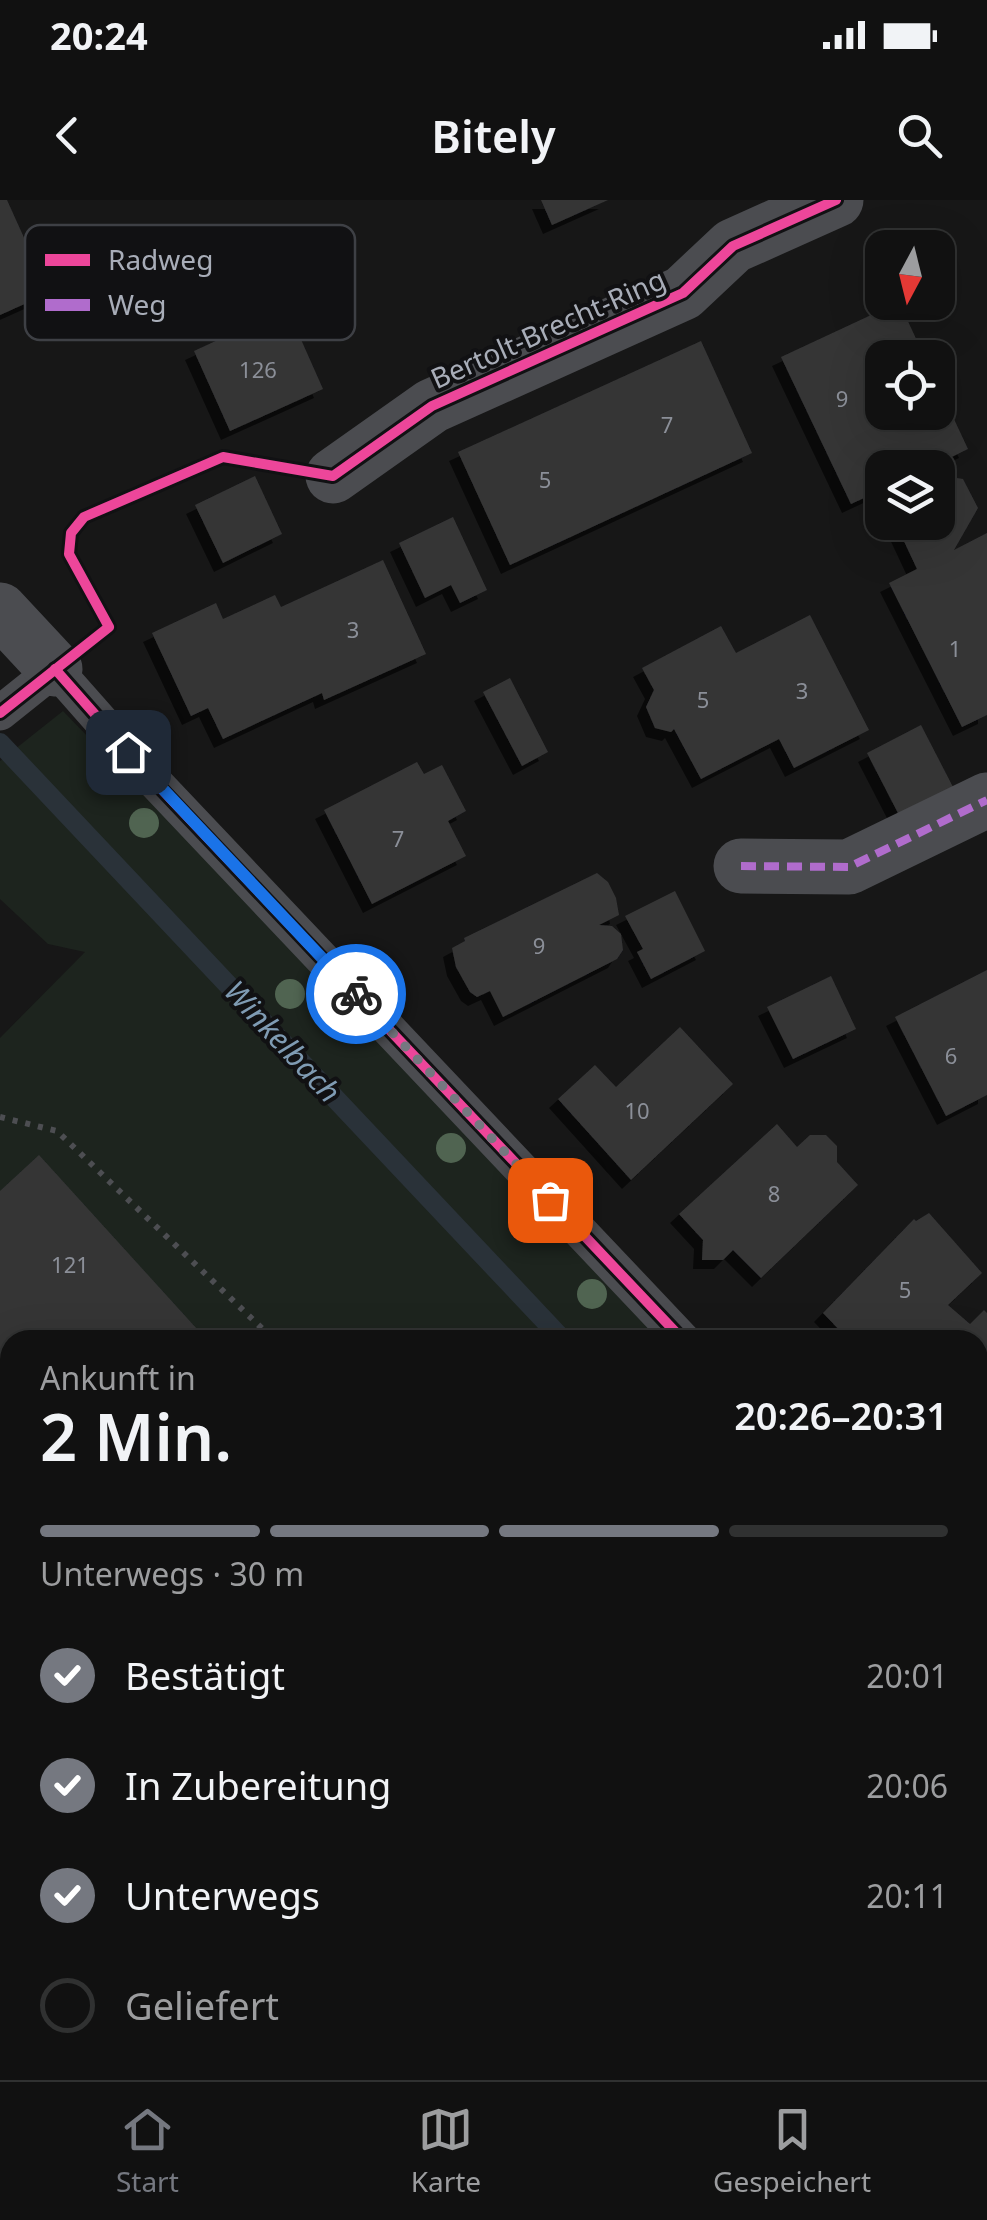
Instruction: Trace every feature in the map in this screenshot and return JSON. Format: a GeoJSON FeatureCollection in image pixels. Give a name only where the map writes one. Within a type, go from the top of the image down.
{"type":"FeatureCollection","features":[{"type":"Feature","properties":{"kind":"street","name":"Bertolt-Brecht-Ring"},"geometry":{"type":"LineString","coordinates":[[333,476],[432,406],[683,294],[733,246],[836,200]]}},
{"type":"Feature","properties":{"kind":"street"},"geometry":{"type":"LineString","coordinates":[[0,610],[42,679]]}},
{"type":"Feature","properties":{"kind":"street"},"geometry":{"type":"LineString","coordinates":[[741,866],[849,867],[987,800]]}},
{"type":"Feature","properties":{"kind":"lane"},"geometry":{"type":"LineString","coordinates":[[0,714],[42,679],[153,780],[674,1330]]}},
{"type":"Feature","properties":{"kind":"path"},"geometry":{"type":"LineString","coordinates":[[0,1117],[57,1130],[264,1330]]}},
{"type":"Feature","properties":{"kind":"shaded area"},"geometry":{"type":"Polygon","coordinates":[[[63,711],[438,1099],[651,1330],[0,1330],[0,1038],[85,952],[48,944],[0,899],[0,761],[63,711]]]}},
{"type":"Feature","properties":{"kind":"building"},"geometry":{"type":"Polygon","coordinates":[[[0,200],[7,200],[25,240],[25,304],[0,315],[0,200]]]}},
{"type":"Feature","properties":{"kind":"building"},"geometry":{"type":"Polygon","coordinates":[[[541,200],[608,200],[552,225],[541,200]]]}},
{"type":"Feature","properties":{"kind":"building"},"geometry":{"type":"Polygon","coordinates":[[[865,318],[907,320],[917,340],[865,340],[865,430],[955,430],[955,421],[968,449],[955,455],[955,450],[865,450],[865,498],[851,504],[781,357],[865,318]]]}},
{"type":"Feature","properties":{"kind":"building"},"geometry":{"type":"Polygon","coordinates":[[[218,340],[301,340],[323,389],[230,431],[194,351],[218,340]]]}},
{"type":"Feature","properties":{"kind":"building"},"geometry":{"type":"Polygon","coordinates":[[[701,341],[752,453],[510,565],[458,452],[701,341]]]}},
{"type":"Feature","properties":{"kind":"building"},"geometry":{"type":"Polygon","coordinates":[[[255,476],[282,534],[223,563],[195,505],[255,476]]]}},
{"type":"Feature","properties":{"kind":"building"},"geometry":{"type":"Polygon","coordinates":[[[955,478],[963,479],[978,508],[954,550],[987,533],[987,715],[962,727],[889,583],[917,569],[903,540],[955,540],[955,478]]]}},
{"type":"Feature","properties":{"kind":"building"},"geometry":{"type":"Polygon","coordinates":[[[453,517],[487,590],[460,603],[451,585],[425,598],[399,543],[453,517]]]}},
{"type":"Feature","properties":{"kind":"building"},"geometry":{"type":"Polygon","coordinates":[[[383,560],[426,654],[324,700],[322,693],[223,739],[208,708],[191,716],[152,633],[216,603],[223,619],[275,595],[281,607],[383,560]]]}},
{"type":"Feature","properties":{"kind":"building"},"geometry":{"type":"Polygon","coordinates":[[[810,615],[869,730],[794,768],[779,739],[701,779],[674,729],[671,732],[655,728],[646,707],[654,690],[642,668],[721,626],[736,653],[810,615]]]}},
{"type":"Feature","properties":{"kind":"building"},"geometry":{"type":"Polygon","coordinates":[[[510,678],[548,752],[522,766],[483,692],[510,678]]]}},
{"type":"Feature","properties":{"kind":"building"},"geometry":{"type":"Polygon","coordinates":[[[921,725],[953,787],[899,815],[867,753],[921,725]]]}},
{"type":"Feature","properties":{"kind":"building"},"geometry":{"type":"Polygon","coordinates":[[[417,762],[424,774],[442,765],[466,811],[448,821],[466,856],[372,904],[324,810],[417,762]]]}},
{"type":"Feature","properties":{"kind":"building"},"geometry":{"type":"Polygon","coordinates":[[[597,873],[608,882],[616,898],[619,915],[599,925],[612,926],[621,934],[623,950],[617,959],[503,1017],[490,991],[477,997],[470,992],[456,967],[452,948],[464,938],[597,873]]]}},
{"type":"Feature","properties":{"kind":"building"},"geometry":{"type":"Polygon","coordinates":[[[675,891],[705,951],[651,979],[637,952],[643,949],[625,916],[675,891]]]}},
{"type":"Feature","properties":{"kind":"building"},"geometry":{"type":"Polygon","coordinates":[[[987,970],[987,1095],[946,1116],[895,1017],[987,970]]]}},
{"type":"Feature","properties":{"kind":"building"},"geometry":{"type":"Polygon","coordinates":[[[831,976],[856,1029],[793,1059],[767,1007],[831,976]]]}},
{"type":"Feature","properties":{"kind":"building"},"geometry":{"type":"Polygon","coordinates":[[[680,1027],[733,1084],[631,1180],[558,1099],[595,1065],[616,1087],[680,1027]]]}},
{"type":"Feature","properties":{"kind":"building"},"geometry":{"type":"Polygon","coordinates":[[[777,1124],[797,1147],[810,1135],[826,1135],[837,1146],[837,1162],[858,1185],[761,1278],[733,1250],[723,1260],[702,1260],[703,1240],[679,1214],[777,1124]]]}},
{"type":"Feature","properties":{"kind":"building"},"geometry":{"type":"Polygon","coordinates":[[[39,1155],[198,1330],[0,1330],[0,1191],[39,1155]]]}},
{"type":"Feature","properties":{"kind":"building"},"geometry":{"type":"Polygon","coordinates":[[[929,1213],[982,1273],[948,1305],[970,1324],[984,1310],[987,1330],[839,1330],[823,1313],[916,1221],[929,1213]]]}},
{"type":"Feature","properties":{"kind":"waterway","name":"Winkelbach"},"geometry":{"type":"LineString","coordinates":[[0,743],[554,1330]]}},
{"type":"Feature","properties":{"kind":"marked path"},"geometry":{"type":"LineString","coordinates":[[741,866],[849,867],[987,800]]}},
{"type":"Feature","properties":{"kind":"cycle path"},"geometry":{"type":"LineString","coordinates":[[0,713],[109,627],[69,554],[71,533],[84,517],[223,457],[333,476],[432,406],[683,293],[733,246],[836,200]]}},
{"type":"Feature","properties":{"kind":"cycle path"},"geometry":{"type":"LineString","coordinates":[[55,669],[153,780],[674,1330]]}},
{"type":"Feature","properties":{"kind":"way so far"},"geometry":{"type":"LineString","coordinates":[[356,994],[550,1200]]}},
{"type":"Feature","properties":{"kind":"route"},"geometry":{"type":"LineString","coordinates":[[128,752],[356,994]]}}]}
